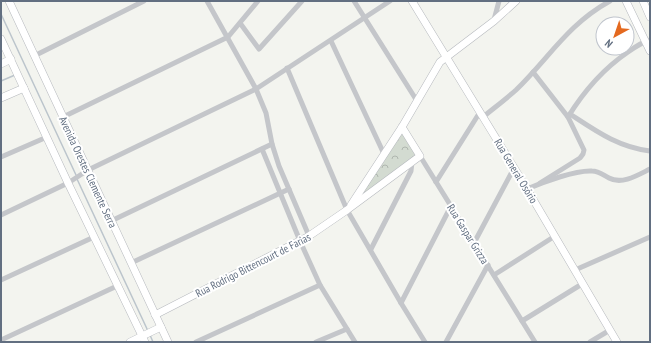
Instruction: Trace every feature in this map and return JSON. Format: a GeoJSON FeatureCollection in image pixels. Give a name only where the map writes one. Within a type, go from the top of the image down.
{"type":"FeatureCollection","features":[{"type":"Feature","properties":{"kind":"street","name":"Avenida Orestes Clemente Serra"},"geometry":{"type":"LineString","coordinates":[[9,1],[155,315],[158,329],[168,342]]}},
{"type":"Feature","properties":{"kind":"street"},"geometry":{"type":"LineString","coordinates":[[34,56],[144,1]]}},
{"type":"Feature","properties":{"kind":"street"},"geometry":{"type":"LineString","coordinates":[[207,1],[256,89],[266,113],[272,144],[309,236]]}},
{"type":"Feature","properties":{"kind":"street"},"geometry":{"type":"LineString","coordinates":[[63,117],[228,37],[258,1]]}},
{"type":"Feature","properties":{"kind":"street"},"geometry":{"type":"LineString","coordinates":[[240,23],[259,49],[302,1]]}},
{"type":"Feature","properties":{"kind":"street"},"geometry":{"type":"LineString","coordinates":[[354,1],[417,101]]}},
{"type":"Feature","properties":{"kind":"street"},"geometry":{"type":"LineString","coordinates":[[1,215],[71,181],[88,170],[256,89],[390,1]]}},
{"type":"Feature","properties":{"kind":"street","name":"Rua General Osório"},"geometry":{"type":"LineString","coordinates":[[412,1],[527,188],[617,342]]}},
{"type":"Feature","properties":{"kind":"street"},"geometry":{"type":"LineString","coordinates":[[494,21],[499,1]]}},
{"type":"Feature","properties":{"kind":"street"},"geometry":{"type":"LineString","coordinates":[[348,210],[402,127],[440,62],[494,21],[516,1]]}},
{"type":"Feature","properties":{"kind":"street"},"geometry":{"type":"LineString","coordinates":[[436,182],[482,114],[516,89],[570,30],[588,15],[610,1]]}},
{"type":"Feature","properties":{"kind":"street"},"geometry":{"type":"LineString","coordinates":[[626,1],[648,41],[650,51]]}},
{"type":"Feature","properties":{"kind":"street"},"geometry":{"type":"LineString","coordinates":[[643,1],[650,17]]}},
{"type":"Feature","properties":{"kind":"street","name":"Avenida Orestes Clemente Serra"},"geometry":{"type":"LineString","coordinates":[[1,39],[46,137],[71,181],[94,237],[117,286],[144,338]]}},
{"type":"Feature","properties":{"kind":"street"},"geometry":{"type":"LineString","coordinates":[[331,41],[384,154]]}},
{"type":"Feature","properties":{"kind":"street"},"geometry":{"type":"LineString","coordinates":[[569,116],[598,76],[606,68],[614,61],[648,41]]}},
{"type":"Feature","properties":{"kind":"street"},"geometry":{"type":"LineString","coordinates":[[1,64],[10,59]]}},
{"type":"Feature","properties":{"kind":"street"},"geometry":{"type":"LineString","coordinates":[[287,68],[348,210],[401,304],[425,342]]}},
{"type":"Feature","properties":{"kind":"street"},"geometry":{"type":"LineString","coordinates":[[533,72],[569,116],[583,147],[583,154],[580,158],[540,183]]}},
{"type":"Feature","properties":{"kind":"street"},"geometry":{"type":"LineString","coordinates":[[1,98],[24,88]]}},
{"type":"Feature","properties":{"kind":"street"},"geometry":{"type":"LineString","coordinates":[[569,116],[627,147],[650,151]]}},
{"type":"Feature","properties":{"kind":"street","name":"Rua Gaspar Grizza"},"geometry":{"type":"LineString","coordinates":[[402,127],[535,342]]}},
{"type":"Feature","properties":{"kind":"street"},"geometry":{"type":"LineString","coordinates":[[1,157],[46,137]]}},
{"type":"Feature","properties":{"kind":"street"},"geometry":{"type":"LineString","coordinates":[[111,221],[272,144]]}},
{"type":"Feature","properties":{"kind":"street"},"geometry":{"type":"LineString","coordinates":[[262,149],[320,285],[355,342]]}},
{"type":"Feature","properties":{"kind":"street","name":"Rua Rodrigo Bittencourt de Farias"},"geometry":{"type":"LineString","coordinates":[[155,315],[309,236],[348,210],[420,156]]}},
{"type":"Feature","properties":{"kind":"street"},"geometry":{"type":"LineString","coordinates":[[371,249],[411,171],[412,162]]}},
{"type":"Feature","properties":{"kind":"street"},"geometry":{"type":"LineString","coordinates":[[474,243],[514,168]]}},
{"type":"Feature","properties":{"kind":"street"},"geometry":{"type":"LineString","coordinates":[[527,188],[540,183],[586,171],[595,171],[619,181],[650,170]]}},
{"type":"Feature","properties":{"kind":"street"},"geometry":{"type":"LineString","coordinates":[[131,263],[289,189]]}},
{"type":"Feature","properties":{"kind":"street"},"geometry":{"type":"LineString","coordinates":[[401,304],[451,206]]}},
{"type":"Feature","properties":{"kind":"street"},"geometry":{"type":"LineString","coordinates":[[494,275],[555,236]]}},
{"type":"Feature","properties":{"kind":"street"},"geometry":{"type":"LineString","coordinates":[[1,280],[94,237]]}},
{"type":"Feature","properties":{"kind":"street"},"geometry":{"type":"LineString","coordinates":[[575,270],[650,237]]}},
{"type":"Feature","properties":{"kind":"street"},"geometry":{"type":"LineString","coordinates":[[446,342],[488,266]]}},
{"type":"Feature","properties":{"kind":"street"},"geometry":{"type":"LineString","coordinates":[[522,321],[582,284]]}},
{"type":"Feature","properties":{"kind":"street"},"geometry":{"type":"LineString","coordinates":[[196,342],[320,285]]}},
{"type":"Feature","properties":{"kind":"street"},"geometry":{"type":"LineString","coordinates":[[1,340],[117,286]]}},
{"type":"Feature","properties":{"kind":"street"},"geometry":{"type":"LineString","coordinates":[[130,342],[144,338],[158,329]]}},
{"type":"Feature","properties":{"kind":"street"},"geometry":{"type":"LineString","coordinates":[[316,342],[347,329]]}},
{"type":"Feature","properties":{"kind":"street"},"geometry":{"type":"LineString","coordinates":[[590,342],[610,330]]}},
{"type":"Feature","properties":{"kind":"green space"},"geometry":{"type":"Polygon","coordinates":[[[402,131],[416,156],[359,198],[402,131]]]}},
{"type":"Feature","properties":{"kind":"waterway"},"geometry":{"type":"LineString","coordinates":[[1,14],[76,175]]}},
{"type":"Feature","properties":{"kind":"waterway"},"geometry":{"type":"LineString","coordinates":[[1,81],[15,75]]}},
{"type":"Feature","properties":{"kind":"waterway"},"geometry":{"type":"LineString","coordinates":[[77,179],[148,331]]}},
{"type":"Feature","properties":{"kind":"waterway"},"geometry":{"type":"LineString","coordinates":[[150,335],[153,342]]}}]}
